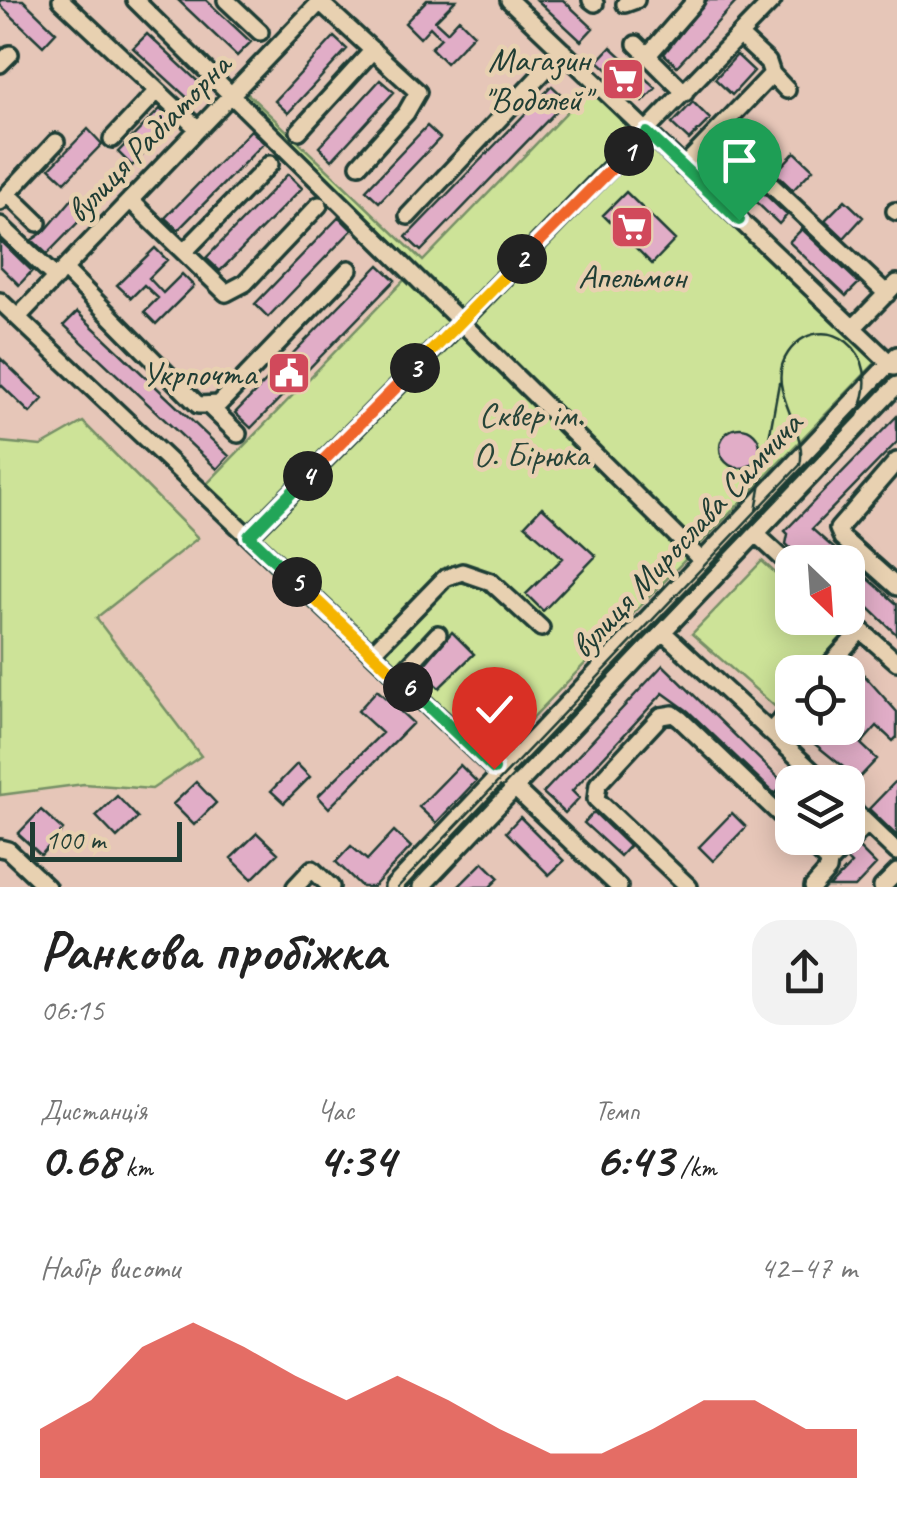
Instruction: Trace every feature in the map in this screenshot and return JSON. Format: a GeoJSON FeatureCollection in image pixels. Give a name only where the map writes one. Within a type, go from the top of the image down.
{"type":"FeatureCollection","features":[{"type":"Feature","properties":{"kind":"street"},"geometry":{"type":"LineString","coordinates":[[61,0],[198,128]]}},
{"type":"Feature","properties":{"kind":"street"},"geometry":{"type":"LineString","coordinates":[[135,0],[697,556]]}},
{"type":"Feature","properties":{"kind":"street"},"geometry":{"type":"LineString","coordinates":[[226,0],[260,32]]}},
{"type":"Feature","properties":{"kind":"street"},"geometry":{"type":"LineString","coordinates":[[509,0],[853,328],[894,362]]}},
{"type":"Feature","properties":{"kind":"street"},"geometry":{"type":"LineString","coordinates":[[684,93],[642,50],[696,0]]}},
{"type":"Feature","properties":{"kind":"street"},"geometry":{"type":"LineString","coordinates":[[321,1],[418,92],[406,113],[358,164]]}},
{"type":"Feature","properties":{"kind":"street","name":"вулиця Радіаторна"},"geometry":{"type":"LineString","coordinates":[[18,318],[321,1]]}},
{"type":"Feature","properties":{"kind":"street"},"geometry":{"type":"LineString","coordinates":[[249,536],[647,133],[770,1]]}},
{"type":"Feature","properties":{"kind":"street"},"geometry":{"type":"LineString","coordinates":[[740,36],[768,62],[772,74],[786,90]]}},
{"type":"Feature","properties":{"kind":"street"},"geometry":{"type":"LineString","coordinates":[[299,131],[373,50]]}},
{"type":"Feature","properties":{"kind":"street"},"geometry":{"type":"LineString","coordinates":[[408,216],[563,51]]}},
{"type":"Feature","properties":{"kind":"street"},"geometry":{"type":"LineString","coordinates":[[683,167],[772,74]]}},
{"type":"Feature","properties":{"kind":"street"},"geometry":{"type":"LineString","coordinates":[[112,139],[158,91]]}},
{"type":"Feature","properties":{"kind":"street"},"geometry":{"type":"LineString","coordinates":[[716,133],[892,289],[853,328]]}},
{"type":"Feature","properties":{"kind":"street"},"geometry":{"type":"LineString","coordinates":[[38,223],[4,198],[56,142]]}},
{"type":"Feature","properties":{"kind":"street"},"geometry":{"type":"LineString","coordinates":[[184,252],[270,164]]}},
{"type":"Feature","properties":{"kind":"street"},"geometry":{"type":"LineString","coordinates":[[130,200],[218,288],[230,292],[245,283],[319,205]]}},
{"type":"Feature","properties":{"kind":"street"},"geometry":{"type":"LineString","coordinates":[[0,224],[60,273],[198,405],[210,407],[219,404],[348,269]]}},
{"type":"Feature","properties":{"kind":"street"},"geometry":{"type":"LineString","coordinates":[[0,301],[618,887]]}},
{"type":"Feature","properties":{"kind":"street","name":"вулиця Мирослава Симчича"},"geometry":{"type":"LineString","coordinates":[[394,887],[894,362]]}},
{"type":"Feature","properties":{"kind":"street","name":"вулиця Мирослава Симчича"},"geometry":{"type":"LineString","coordinates":[[420,887],[897,385]]}},
{"type":"Feature","properties":{"kind":"street"},"geometry":{"type":"LineString","coordinates":[[210,407],[238,434]]}},
{"type":"Feature","properties":{"kind":"street"},"geometry":{"type":"LineString","coordinates":[[897,461],[838,529],[842,538],[897,588]]}},
{"type":"Feature","properties":{"kind":"street"},"geometry":{"type":"LineString","coordinates":[[756,534],[775,551]]}},
{"type":"Feature","properties":{"kind":"street"},"geometry":{"type":"LineString","coordinates":[[372,653],[445,578],[462,572],[490,582],[541,628]]}},
{"type":"Feature","properties":{"kind":"street"},"geometry":{"type":"LineString","coordinates":[[664,632],[806,765]]}},
{"type":"Feature","properties":{"kind":"street"},"geometry":{"type":"LineString","coordinates":[[398,677],[438,634]]}},
{"type":"Feature","properties":{"kind":"street"},"geometry":{"type":"LineString","coordinates":[[865,634],[897,662]]}},
{"type":"Feature","properties":{"kind":"street"},"geometry":{"type":"LineString","coordinates":[[838,655],[856,635]]}},
{"type":"Feature","properties":{"kind":"street"},"geometry":{"type":"LineString","coordinates":[[690,887],[596,799],[598,784],[661,716],[672,714],[680,719],[775,810]]}},
{"type":"Feature","properties":{"kind":"street"},"geometry":{"type":"LineString","coordinates":[[771,731],[775,726]]}},
{"type":"Feature","properties":{"kind":"street"},"geometry":{"type":"LineString","coordinates":[[813,887],[830,862],[867,824],[897,852]]}},
{"type":"Feature","properties":{"kind":"street"},"geometry":{"type":"LineString","coordinates":[[4,849],[47,887]]}},
{"type":"Feature","properties":{"kind":"street"},"geometry":{"type":"LineString","coordinates":[[822,855],[830,862]]}},
{"type":"Feature","properties":{"kind":"street"},"geometry":{"type":"LineString","coordinates":[[295,887],[312,869],[331,887]]}},
{"type":"Feature","properties":{"kind":"street"},"geometry":{"type":"LineString","coordinates":[[882,887],[897,872]]}},
{"type":"Feature","properties":{"kind":"green space","name":"Сквер ім. О. Бірюка"},"geometry":{"type":"Polygon","coordinates":[[[590,88],[876,362],[491,761],[205,486],[409,275],[232,105],[245,91],[423,261],[590,88]]]}},
{"type":"Feature","properties":{"kind":"green space"},"geometry":{"type":"Polygon","coordinates":[[[83,422],[198,538],[96,618],[201,756],[152,789],[84,784],[0,795],[0,442],[41,446],[83,422]]]}},
{"type":"Feature","properties":{"kind":"green space"},"geometry":{"type":"Polygon","coordinates":[[[762,561],[775,573],[775,635],[845,635],[827,655],[775,655],[775,707],[692,634],[762,561]]]}},
{"type":"Feature","properties":{"kind":"building"},"geometry":{"type":"Polygon","coordinates":[[[0,0],[23,0],[56,32],[43,46],[0,5],[0,0]]]}},
{"type":"Feature","properties":{"kind":"building"},"geometry":{"type":"Polygon","coordinates":[[[178,0],[206,0],[251,42],[237,56],[178,0]]]}},
{"type":"Feature","properties":{"kind":"building"},"geometry":{"type":"Polygon","coordinates":[[[427,0],[456,0],[435,21],[447,32],[459,19],[474,34],[446,63],[431,48],[441,38],[430,27],[420,38],[405,23],[427,0]]]}},
{"type":"Feature","properties":{"kind":"building"},"geometry":{"type":"Polygon","coordinates":[[[537,0],[563,0],[593,28],[581,41],[537,0]]]}},
{"type":"Feature","properties":{"kind":"building"},"geometry":{"type":"Polygon","coordinates":[[[707,0],[738,0],[677,66],[664,54],[707,0]]]}},
{"type":"Feature","properties":{"kind":"building"},"geometry":{"type":"Polygon","coordinates":[[[147,34],[206,89],[193,103],[133,48],[147,34]]]}},
{"type":"Feature","properties":{"kind":"building"},"geometry":{"type":"Polygon","coordinates":[[[334,37],[347,49],[288,113],[275,101],[334,37]]]}},
{"type":"Feature","properties":{"kind":"building"},"geometry":{"type":"Polygon","coordinates":[[[611,47],[656,88],[643,102],[598,61],[611,47]]]}},
{"type":"Feature","properties":{"kind":"building"},"geometry":{"type":"Polygon","coordinates":[[[737,55],[754,71],[732,95],[715,79],[737,55]]]}},
{"type":"Feature","properties":{"kind":"building"},"geometry":{"type":"Polygon","coordinates":[[[380,80],[394,92],[332,160],[319,147],[380,80]]]}},
{"type":"Feature","properties":{"kind":"building"},"geometry":{"type":"Polygon","coordinates":[[[552,86],[567,100],[421,251],[406,237],[552,86]]]}},
{"type":"Feature","properties":{"kind":"building"},"geometry":{"type":"Polygon","coordinates":[[[693,102],[710,119],[689,140],[672,124],[693,102]]]}},
{"type":"Feature","properties":{"kind":"building"},"geometry":{"type":"Polygon","coordinates":[[[160,109],[174,122],[132,166],[118,152],[160,109]]]}},
{"type":"Feature","properties":{"kind":"building"},"geometry":{"type":"Polygon","coordinates":[[[427,126],[440,138],[379,202],[366,190],[427,126]]]}},
{"type":"Feature","properties":{"kind":"building"},"geometry":{"type":"Polygon","coordinates":[[[88,129],[102,144],[65,182],[50,168],[88,129]]]}},
{"type":"Feature","properties":{"kind":"building"},"geometry":{"type":"Polygon","coordinates":[[[251,130],[264,143],[178,230],[165,218],[251,130]]]}},
{"type":"Feature","properties":{"kind":"building"},"geometry":{"type":"Polygon","coordinates":[[[795,152],[813,169],[793,190],[775,173],[795,152]]]}},
{"type":"Feature","properties":{"kind":"building"},"geometry":{"type":"Polygon","coordinates":[[[731,162],[787,215],[779,224],[723,170],[731,162]]]}},
{"type":"Feature","properties":{"kind":"building"},"geometry":{"type":"Polygon","coordinates":[[[288,174],[302,188],[220,271],[206,258],[288,174]]]}},
{"type":"Feature","properties":{"kind":"building"},"geometry":{"type":"Polygon","coordinates":[[[626,192],[675,240],[652,264],[603,215],[626,192]]]}},
{"type":"Feature","properties":{"kind":"building"},"geometry":{"type":"Polygon","coordinates":[[[73,198],[88,212],[47,254],[32,240],[45,231],[73,198]]]}},
{"type":"Feature","properties":{"kind":"building"},"geometry":{"type":"Polygon","coordinates":[[[845,200],[863,217],[844,238],[825,220],[845,200]]]}},
{"type":"Feature","properties":{"kind":"building"},"geometry":{"type":"Polygon","coordinates":[[[339,217],[352,230],[268,317],[255,304],[339,217]]]}},
{"type":"Feature","properties":{"kind":"building"},"geometry":{"type":"Polygon","coordinates":[[[802,229],[859,283],[846,296],[789,242],[802,229]]]}},
{"type":"Feature","properties":{"kind":"building"},"geometry":{"type":"Polygon","coordinates":[[[0,240],[32,271],[19,285],[0,266],[0,240]]]}},
{"type":"Feature","properties":{"kind":"building"},"geometry":{"type":"Polygon","coordinates":[[[155,248],[167,260],[149,278],[163,293],[182,274],[194,286],[156,324],[144,312],[158,298],[144,285],[131,298],[117,285],[155,248]]]}},
{"type":"Feature","properties":{"kind":"building"},"geometry":{"type":"Polygon","coordinates":[[[379,265],[395,280],[251,428],[235,413],[379,265]]]}},
{"type":"Feature","properties":{"kind":"building"},"geometry":{"type":"Polygon","coordinates":[[[77,312],[229,456],[217,469],[64,325],[77,312]]]}},
{"type":"Feature","properties":{"kind":"building"},"geometry":{"type":"Polygon","coordinates":[[[0,358],[43,399],[30,413],[0,384],[0,358]]]}},
{"type":"Feature","properties":{"kind":"building"},"geometry":{"type":"Polygon","coordinates":[[[897,416],[897,442],[812,529],[830,545],[787,545],[785,531],[897,416]]]}},
{"type":"Feature","properties":{"kind":"building"},"geometry":{"type":"Polygon","coordinates":[[[740,428],[754,434],[760,448],[754,462],[740,468],[726,462],[720,448],[726,434],[740,428]]]}},
{"type":"Feature","properties":{"kind":"building"},"geometry":{"type":"Polygon","coordinates":[[[542,507],[596,556],[543,611],[526,594],[563,558],[525,525],[542,507]]]}},
{"type":"Feature","properties":{"kind":"building"},"geometry":{"type":"Polygon","coordinates":[[[865,576],[897,604],[897,635],[865,604],[865,576]]]}},
{"type":"Feature","properties":{"kind":"building"},"geometry":{"type":"Polygon","coordinates":[[[452,632],[474,654],[439,688],[420,670],[452,632]]]}},
{"type":"Feature","properties":{"kind":"building"},"geometry":{"type":"Polygon","coordinates":[[[663,665],[775,774],[775,794],[688,711],[663,693],[572,791],[579,798],[565,813],[543,793],[663,665]]]}},
{"type":"Feature","properties":{"kind":"building"},"geometry":{"type":"Polygon","coordinates":[[[865,676],[897,712],[897,737],[893,741],[877,726],[865,740],[865,676]]]}},
{"type":"Feature","properties":{"kind":"building"},"geometry":{"type":"Polygon","coordinates":[[[377,690],[413,723],[329,808],[318,796],[382,733],[358,711],[377,690]]]}},
{"type":"Feature","properties":{"kind":"building"},"geometry":{"type":"Polygon","coordinates":[[[816,745],[862,745],[877,759],[865,772],[865,765],[841,765],[816,745]]]}},
{"type":"Feature","properties":{"kind":"building"},"geometry":{"type":"Polygon","coordinates":[[[297,764],[310,777],[284,803],[271,791],[297,764]]]}},
{"type":"Feature","properties":{"kind":"building"},"geometry":{"type":"Polygon","coordinates":[[[460,765],[476,781],[436,823],[419,807],[460,765]]]}},
{"type":"Feature","properties":{"kind":"building"},"geometry":{"type":"Polygon","coordinates":[[[897,780],[897,836],[869,809],[897,780]]]}},
{"type":"Feature","properties":{"kind":"building"},"geometry":{"type":"Polygon","coordinates":[[[196,782],[216,803],[194,825],[173,804],[196,782]]]}},
{"type":"Feature","properties":{"kind":"building"},"geometry":{"type":"Polygon","coordinates":[[[117,796],[138,818],[117,838],[96,816],[117,796]]]}},
{"type":"Feature","properties":{"kind":"building"},"geometry":{"type":"Polygon","coordinates":[[[41,810],[63,830],[41,855],[18,834],[41,810]]]}},
{"type":"Feature","properties":{"kind":"building"},"geometry":{"type":"Polygon","coordinates":[[[594,812],[629,846],[620,856],[584,823],[594,812]]]}},
{"type":"Feature","properties":{"kind":"building"},"geometry":{"type":"Polygon","coordinates":[[[732,813],[746,827],[713,861],[699,847],[732,813]]]}},
{"type":"Feature","properties":{"kind":"building"},"geometry":{"type":"Polygon","coordinates":[[[520,817],[564,861],[549,875],[506,832],[520,817]]]}},
{"type":"Feature","properties":{"kind":"building"},"geometry":{"type":"Polygon","coordinates":[[[394,831],[411,847],[373,887],[362,887],[336,862],[351,846],[367,860],[394,831]]]}},
{"type":"Feature","properties":{"kind":"building"},"geometry":{"type":"Polygon","coordinates":[[[257,833],[278,853],[252,879],[231,858],[257,833]]]}},
{"type":"Feature","properties":{"kind":"building"},"geometry":{"type":"Polygon","coordinates":[[[865,854],[876,865],[855,887],[829,887],[851,864],[847,860],[852,855],[865,854]]]}},
{"type":"Feature","properties":{"kind":"building"},"geometry":{"type":"Polygon","coordinates":[[[483,862],[499,878],[490,887],[458,887],[483,862]]]}},
{"type":"Feature","properties":{"kind":"tram line"},"geometry":{"type":"LineString","coordinates":[[398,887],[800,465],[798,437],[783,395],[782,367],[788,353],[802,339],[817,334],[833,335],[847,342],[858,354],[864,371],[865,392],[857,416],[407,887]]}},
{"type":"Feature","properties":{"kind":"tram line"},"geometry":{"type":"LineString","coordinates":[[756,511],[779,383]]}},
{"type":"Feature","properties":{"kind":"place","name":"Магазин \"Водолей\""},"geometry":{"type":"Point","coordinates":[623,79]}},
{"type":"Feature","properties":{"kind":"place","name":"Апельмон"},"geometry":{"type":"Point","coordinates":[632,227]}},
{"type":"Feature","properties":{"kind":"place","name":"Укрпочта"},"geometry":{"type":"Point","coordinates":[289,373]}},
{"type":"Feature","properties":{"kind":"route"},"geometry":{"type":"LineString","coordinates":[[494,769],[249,536],[647,133],[739,220]]}}]}
